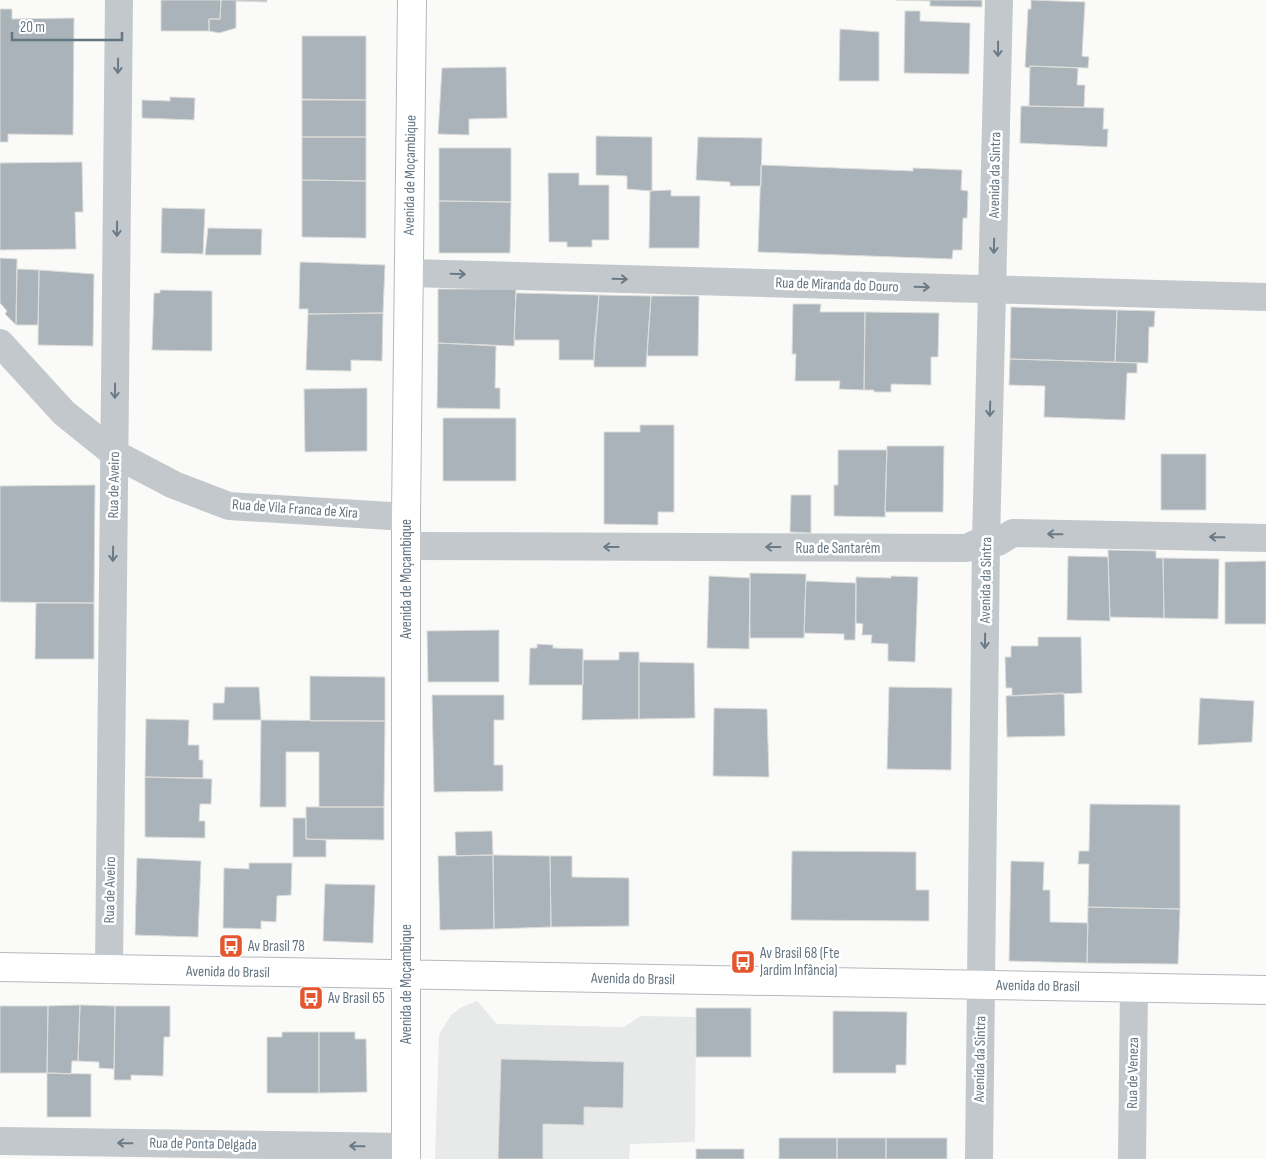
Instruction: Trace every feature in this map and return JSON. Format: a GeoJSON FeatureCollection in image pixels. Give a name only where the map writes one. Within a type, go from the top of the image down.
{"type":"FeatureCollection","features":[{"type":"Feature","properties":{"kind":"street","name":"Rua de Aveiro"},"geometry":{"type":"LineString","coordinates":[[109,970],[119,0]]}},
{"type":"Feature","properties":{"kind":"street","name":"Avenida de Moçambique"},"geometry":{"type":"LineString","coordinates":[[406,1153],[406,517],[412,0]]}},
{"type":"Feature","properties":{"kind":"street","name":"Avenida da Sintra"},"geometry":{"type":"LineString","coordinates":[[979,1159],[986,542],[999,0]]}},
{"type":"Feature","properties":{"kind":"street","name":"Rua de Miranda do Douro"},"geometry":{"type":"LineString","coordinates":[[409,273],[1266,297]]}},
{"type":"Feature","properties":{"kind":"street","name":"Rua de Vila Franca de Xira"},"geometry":{"type":"LineString","coordinates":[[0,343],[64,413],[114,454],[174,486],[228,506],[406,517]]}},
{"type":"Feature","properties":{"kind":"street","name":"Rua de Santarém"},"geometry":{"type":"LineString","coordinates":[[406,546],[968,548],[975,544],[998,542],[1013,533],[1266,538]]}},
{"type":"Feature","properties":{"kind":"street","name":"Avenida do Brasil"},"geometry":{"type":"LineString","coordinates":[[0,967],[1266,990]]}},
{"type":"Feature","properties":{"kind":"street","name":"Rua de Veneza"},"geometry":{"type":"LineString","coordinates":[[1132,1159],[1134,987]]}},
{"type":"Feature","properties":{"kind":"street","name":"Rua de Ponta Delgada"},"geometry":{"type":"LineString","coordinates":[[0,1141],[406,1153]]}},
{"type":"Feature","properties":{"kind":"shaded area"},"geometry":{"type":"Polygon","coordinates":[[[477,1001],[497,1024],[624,1027],[641,1016],[696,1017],[695,1142],[630,1144],[629,1159],[435,1159],[439,1035],[451,1015],[462,1007],[477,1001]]]}},
{"type":"Feature","properties":{"kind":"building"},"geometry":{"type":"Polygon","coordinates":[[[161,0],[221,0],[220,19],[209,19],[209,31],[161,31],[161,0]]]}},
{"type":"Feature","properties":{"kind":"building"},"geometry":{"type":"Polygon","coordinates":[[[221,0],[267,0],[267,2],[236,1],[236,28],[219,33],[209,31],[209,19],[220,19],[221,0]]]}},
{"type":"Feature","properties":{"kind":"building"},"geometry":{"type":"Polygon","coordinates":[[[896,0],[982,0],[982,7],[930,6],[930,1],[896,0]]]}},
{"type":"Feature","properties":{"kind":"building"},"geometry":{"type":"Polygon","coordinates":[[[1031,0],[1085,2],[1082,56],[1089,57],[1088,68],[1025,67],[1028,9],[1031,9],[1031,0]]]}},
{"type":"Feature","properties":{"kind":"building"},"geometry":{"type":"Polygon","coordinates":[[[0,9],[12,9],[12,19],[74,18],[73,135],[8,134],[8,142],[0,142],[0,9]]]}},
{"type":"Feature","properties":{"kind":"building"},"geometry":{"type":"Polygon","coordinates":[[[905,11],[920,11],[920,21],[970,23],[969,74],[904,73],[905,11]]]}},
{"type":"Feature","properties":{"kind":"building"},"geometry":{"type":"Polygon","coordinates":[[[840,29],[879,32],[879,81],[839,81],[840,29]]]}},
{"type":"Feature","properties":{"kind":"building"},"geometry":{"type":"Polygon","coordinates":[[[302,36],[366,36],[366,100],[302,99],[302,36]]]}},
{"type":"Feature","properties":{"kind":"building"},"geometry":{"type":"Polygon","coordinates":[[[1030,66],[1078,68],[1077,85],[1085,85],[1084,107],[1029,106],[1030,66]]]}},
{"type":"Feature","properties":{"kind":"building"},"geometry":{"type":"Polygon","coordinates":[[[506,67],[507,118],[469,119],[469,135],[438,134],[442,68],[506,67]]]}},
{"type":"Feature","properties":{"kind":"building"},"geometry":{"type":"Polygon","coordinates":[[[170,97],[195,98],[194,120],[142,118],[142,100],[170,101],[170,97]]]}},
{"type":"Feature","properties":{"kind":"building"},"geometry":{"type":"Polygon","coordinates":[[[302,100],[366,100],[366,137],[302,137],[302,100]]]}},
{"type":"Feature","properties":{"kind":"building"},"geometry":{"type":"Polygon","coordinates":[[[1021,106],[1104,108],[1103,129],[1108,129],[1107,147],[1020,143],[1021,106]]]}},
{"type":"Feature","properties":{"kind":"building"},"geometry":{"type":"Polygon","coordinates":[[[596,136],[652,137],[652,191],[627,189],[627,176],[596,175],[596,136]]]}},
{"type":"Feature","properties":{"kind":"building"},"geometry":{"type":"Polygon","coordinates":[[[302,137],[366,137],[366,181],[302,180],[302,137]]]}},
{"type":"Feature","properties":{"kind":"building"},"geometry":{"type":"Polygon","coordinates":[[[698,137],[762,138],[761,186],[730,186],[730,182],[696,180],[698,137]]]}},
{"type":"Feature","properties":{"kind":"building"},"geometry":{"type":"Polygon","coordinates":[[[439,148],[511,148],[511,202],[439,201],[439,148]]]}},
{"type":"Feature","properties":{"kind":"building"},"geometry":{"type":"Polygon","coordinates":[[[82,162],[83,212],[75,212],[76,249],[0,250],[0,163],[82,162]]]}},
{"type":"Feature","properties":{"kind":"building"},"geometry":{"type":"Polygon","coordinates":[[[761,165],[913,171],[913,168],[962,170],[961,190],[968,191],[967,218],[963,218],[962,250],[953,250],[952,259],[758,252],[761,165]]]}},
{"type":"Feature","properties":{"kind":"building"},"geometry":{"type":"Polygon","coordinates":[[[548,173],[579,173],[579,185],[609,185],[609,240],[592,240],[592,247],[567,247],[567,242],[549,242],[548,173]]]}},
{"type":"Feature","properties":{"kind":"building"},"geometry":{"type":"Polygon","coordinates":[[[302,180],[366,181],[366,238],[302,237],[302,180]]]}},
{"type":"Feature","properties":{"kind":"building"},"geometry":{"type":"Polygon","coordinates":[[[671,190],[671,196],[700,196],[699,248],[649,248],[650,191],[671,190]]]}},
{"type":"Feature","properties":{"kind":"building"},"geometry":{"type":"Polygon","coordinates":[[[439,201],[511,202],[510,253],[439,253],[439,201]]]}},
{"type":"Feature","properties":{"kind":"building"},"geometry":{"type":"Polygon","coordinates":[[[162,208],[205,209],[203,254],[161,253],[162,208]]]}},
{"type":"Feature","properties":{"kind":"building"},"geometry":{"type":"Polygon","coordinates":[[[208,228],[262,229],[261,255],[205,255],[208,228]]]}},
{"type":"Feature","properties":{"kind":"building"},"geometry":{"type":"Polygon","coordinates":[[[0,258],[17,259],[16,325],[5,314],[7,311],[0,303],[0,258]]]}},
{"type":"Feature","properties":{"kind":"building"},"geometry":{"type":"Polygon","coordinates":[[[300,262],[385,265],[383,313],[308,314],[308,309],[299,309],[300,262]]]}},
{"type":"Feature","properties":{"kind":"building"},"geometry":{"type":"Polygon","coordinates":[[[17,269],[39,270],[38,325],[16,325],[17,269]]]}},
{"type":"Feature","properties":{"kind":"building"},"geometry":{"type":"Polygon","coordinates":[[[39,270],[94,274],[93,346],[38,345],[39,270]]]}},
{"type":"Feature","properties":{"kind":"building"},"geometry":{"type":"Polygon","coordinates":[[[438,289],[516,289],[514,346],[438,343],[438,289]]]}},
{"type":"Feature","properties":{"kind":"building"},"geometry":{"type":"Polygon","coordinates":[[[160,290],[212,291],[212,351],[152,350],[154,293],[160,293],[160,290]]]}},
{"type":"Feature","properties":{"kind":"building"},"geometry":{"type":"Polygon","coordinates":[[[516,293],[599,295],[594,360],[559,360],[559,340],[514,340],[516,293]]]}},
{"type":"Feature","properties":{"kind":"building"},"geometry":{"type":"Polygon","coordinates":[[[599,295],[651,296],[646,367],[594,367],[594,345],[599,295]]]}},
{"type":"Feature","properties":{"kind":"building"},"geometry":{"type":"Polygon","coordinates":[[[651,296],[699,296],[698,356],[647,356],[651,296]]]}},
{"type":"Feature","properties":{"kind":"building"},"geometry":{"type":"Polygon","coordinates":[[[793,304],[821,304],[820,312],[865,312],[864,390],[839,389],[840,381],[795,381],[796,354],[792,354],[793,304]]]}},
{"type":"Feature","properties":{"kind":"building"},"geometry":{"type":"Polygon","coordinates":[[[1011,307],[1117,310],[1115,362],[1010,359],[1011,307]]]}},
{"type":"Feature","properties":{"kind":"building"},"geometry":{"type":"Polygon","coordinates":[[[1117,310],[1155,311],[1154,327],[1149,327],[1148,363],[1115,362],[1117,310]]]}},
{"type":"Feature","properties":{"kind":"building"},"geometry":{"type":"Polygon","coordinates":[[[865,312],[939,313],[938,357],[931,357],[931,385],[891,384],[891,392],[864,390],[865,312]]]}},
{"type":"Feature","properties":{"kind":"building"},"geometry":{"type":"Polygon","coordinates":[[[383,313],[382,361],[351,360],[351,371],[306,370],[308,314],[383,313]]]}},
{"type":"Feature","properties":{"kind":"building"},"geometry":{"type":"Polygon","coordinates":[[[438,343],[496,346],[495,388],[500,388],[500,409],[437,408],[438,343]]]}},
{"type":"Feature","properties":{"kind":"building"},"geometry":{"type":"Polygon","coordinates":[[[1010,359],[1137,363],[1137,373],[1127,373],[1125,420],[1044,417],[1045,386],[1009,385],[1010,359]]]}},
{"type":"Feature","properties":{"kind":"building"},"geometry":{"type":"Polygon","coordinates":[[[367,388],[367,451],[305,452],[304,389],[367,388]]]}},
{"type":"Feature","properties":{"kind":"building"},"geometry":{"type":"Polygon","coordinates":[[[443,418],[516,418],[516,481],[443,481],[443,418]]]}},
{"type":"Feature","properties":{"kind":"building"},"geometry":{"type":"Polygon","coordinates":[[[640,425],[674,425],[674,512],[658,512],[658,525],[604,524],[604,432],[640,432],[640,425]]]}},
{"type":"Feature","properties":{"kind":"building"},"geometry":{"type":"Polygon","coordinates":[[[887,446],[944,446],[943,512],[885,512],[887,446]]]}},
{"type":"Feature","properties":{"kind":"building"},"geometry":{"type":"Polygon","coordinates":[[[838,450],[887,450],[885,517],[834,516],[834,485],[838,485],[838,450]]]}},
{"type":"Feature","properties":{"kind":"building"},"geometry":{"type":"Polygon","coordinates":[[[1161,454],[1206,454],[1206,510],[1161,510],[1161,454]]]}},
{"type":"Feature","properties":{"kind":"building"},"geometry":{"type":"Polygon","coordinates":[[[95,485],[94,603],[0,602],[0,486],[95,485]]]}},
{"type":"Feature","properties":{"kind":"building"},"geometry":{"type":"Polygon","coordinates":[[[791,495],[811,495],[811,533],[790,532],[791,495]]]}},
{"type":"Feature","properties":{"kind":"building"},"geometry":{"type":"Polygon","coordinates":[[[1108,550],[1156,551],[1156,558],[1163,558],[1164,618],[1110,617],[1108,550]]]}},
{"type":"Feature","properties":{"kind":"building"},"geometry":{"type":"Polygon","coordinates":[[[1068,556],[1108,557],[1110,621],[1067,620],[1068,556]]]}},
{"type":"Feature","properties":{"kind":"building"},"geometry":{"type":"Polygon","coordinates":[[[1163,558],[1219,559],[1218,619],[1164,618],[1163,558]]]}},
{"type":"Feature","properties":{"kind":"building"},"geometry":{"type":"Polygon","coordinates":[[[1266,561],[1266,624],[1225,624],[1225,562],[1266,561]]]}},
{"type":"Feature","properties":{"kind":"building"},"geometry":{"type":"Polygon","coordinates":[[[750,573],[806,574],[804,638],[750,638],[750,573]]]}},
{"type":"Feature","properties":{"kind":"building"},"geometry":{"type":"Polygon","coordinates":[[[709,576],[750,578],[749,649],[707,648],[709,576]]]}},
{"type":"Feature","properties":{"kind":"building"},"geometry":{"type":"Polygon","coordinates":[[[891,576],[918,577],[915,662],[888,661],[888,644],[871,643],[872,635],[862,635],[863,624],[856,623],[856,577],[891,578],[891,576]]]}},
{"type":"Feature","properties":{"kind":"building"},"geometry":{"type":"Polygon","coordinates":[[[806,581],[856,583],[855,640],[844,640],[844,634],[804,633],[806,581]]]}},
{"type":"Feature","properties":{"kind":"building"},"geometry":{"type":"Polygon","coordinates":[[[36,603],[94,603],[94,659],[35,659],[36,603]]]}},
{"type":"Feature","properties":{"kind":"building"},"geometry":{"type":"Polygon","coordinates":[[[499,630],[499,682],[428,682],[427,631],[499,630]]]}},
{"type":"Feature","properties":{"kind":"building"},"geometry":{"type":"Polygon","coordinates":[[[1038,637],[1081,637],[1082,693],[1012,696],[1012,688],[1006,688],[1005,657],[1011,657],[1011,646],[1038,646],[1038,637]]]}},
{"type":"Feature","properties":{"kind":"building"},"geometry":{"type":"Polygon","coordinates":[[[537,644],[553,645],[553,648],[583,649],[583,685],[529,685],[530,648],[537,648],[537,644]]]}},
{"type":"Feature","properties":{"kind":"building"},"geometry":{"type":"Polygon","coordinates":[[[619,652],[639,652],[639,719],[582,720],[583,660],[619,660],[619,652]]]}},
{"type":"Feature","properties":{"kind":"building"},"geometry":{"type":"Polygon","coordinates":[[[639,662],[694,663],[695,718],[639,719],[639,662]]]}},
{"type":"Feature","properties":{"kind":"building"},"geometry":{"type":"Polygon","coordinates":[[[310,676],[385,677],[385,721],[310,721],[310,676]]]}},
{"type":"Feature","properties":{"kind":"building"},"geometry":{"type":"Polygon","coordinates":[[[225,687],[259,687],[261,720],[213,720],[213,703],[224,703],[225,687]]]}},
{"type":"Feature","properties":{"kind":"building"},"geometry":{"type":"Polygon","coordinates":[[[889,687],[952,688],[951,770],[887,769],[889,687]]]}},
{"type":"Feature","properties":{"kind":"building"},"geometry":{"type":"Polygon","coordinates":[[[1064,693],[1065,736],[1007,737],[1006,696],[1064,693]]]}},
{"type":"Feature","properties":{"kind":"building"},"geometry":{"type":"Polygon","coordinates":[[[432,695],[504,695],[504,720],[494,720],[494,765],[503,765],[503,791],[434,792],[432,695]]]}},
{"type":"Feature","properties":{"kind":"building"},"geometry":{"type":"Polygon","coordinates":[[[1200,698],[1254,701],[1252,742],[1198,745],[1200,698]]]}},
{"type":"Feature","properties":{"kind":"building"},"geometry":{"type":"Polygon","coordinates":[[[714,708],[767,709],[769,777],[713,776],[714,708]]]}},
{"type":"Feature","properties":{"kind":"building"},"geometry":{"type":"Polygon","coordinates":[[[146,719],[189,720],[188,745],[199,745],[199,760],[203,760],[203,778],[145,777],[146,719]]]}},
{"type":"Feature","properties":{"kind":"building"},"geometry":{"type":"Polygon","coordinates":[[[261,720],[385,721],[384,807],[319,807],[319,752],[286,752],[286,807],[260,807],[261,720]]]}},
{"type":"Feature","properties":{"kind":"building"},"geometry":{"type":"Polygon","coordinates":[[[145,777],[212,779],[211,804],[200,804],[199,821],[205,821],[205,838],[145,837],[145,777]]]}},
{"type":"Feature","properties":{"kind":"building"},"geometry":{"type":"Polygon","coordinates":[[[1090,804],[1180,805],[1180,909],[1088,907],[1089,864],[1078,864],[1079,851],[1089,851],[1090,804]]]}},
{"type":"Feature","properties":{"kind":"building"},"geometry":{"type":"Polygon","coordinates":[[[306,807],[384,807],[384,840],[306,839],[306,807]]]}},
{"type":"Feature","properties":{"kind":"building"},"geometry":{"type":"Polygon","coordinates":[[[293,818],[306,818],[306,839],[326,840],[326,857],[293,857],[293,818]]]}},
{"type":"Feature","properties":{"kind":"building"},"geometry":{"type":"Polygon","coordinates":[[[492,831],[493,855],[456,856],[455,832],[492,831]]]}},
{"type":"Feature","properties":{"kind":"building"},"geometry":{"type":"Polygon","coordinates":[[[792,851],[916,852],[916,890],[929,890],[929,921],[791,920],[792,851]]]}},
{"type":"Feature","properties":{"kind":"building"},"geometry":{"type":"Polygon","coordinates":[[[493,855],[494,929],[440,930],[438,856],[493,855]]]}},
{"type":"Feature","properties":{"kind":"building"},"geometry":{"type":"Polygon","coordinates":[[[493,855],[550,856],[551,927],[494,929],[493,855]]]}},
{"type":"Feature","properties":{"kind":"building"},"geometry":{"type":"Polygon","coordinates":[[[550,856],[572,856],[572,877],[629,878],[629,926],[551,927],[550,856]]]}},
{"type":"Feature","properties":{"kind":"building"},"geometry":{"type":"Polygon","coordinates":[[[137,858],[201,861],[198,937],[135,935],[137,858]]]}},
{"type":"Feature","properties":{"kind":"building"},"geometry":{"type":"Polygon","coordinates":[[[1011,861],[1044,862],[1043,890],[1050,890],[1050,922],[1088,923],[1087,963],[1009,961],[1011,861]]]}},
{"type":"Feature","properties":{"kind":"building"},"geometry":{"type":"Polygon","coordinates":[[[249,863],[292,863],[291,895],[277,896],[276,922],[261,921],[261,929],[223,928],[224,868],[249,869],[249,863]]]}},
{"type":"Feature","properties":{"kind":"building"},"geometry":{"type":"Polygon","coordinates":[[[325,884],[375,885],[373,943],[323,941],[325,884]]]}},
{"type":"Feature","properties":{"kind":"building"},"geometry":{"type":"Polygon","coordinates":[[[1088,907],[1180,909],[1178,964],[1087,963],[1088,907]]]}},
{"type":"Feature","properties":{"kind":"building"},"geometry":{"type":"Polygon","coordinates":[[[80,1005],[78,1061],[72,1061],[71,1074],[47,1073],[48,1006],[80,1005]]]}},
{"type":"Feature","properties":{"kind":"building"},"geometry":{"type":"Polygon","coordinates":[[[80,1005],[115,1006],[114,1069],[99,1068],[99,1062],[78,1061],[80,1005]]]}},
{"type":"Feature","properties":{"kind":"building"},"geometry":{"type":"Polygon","coordinates":[[[0,1006],[48,1006],[47,1073],[0,1073],[0,1006]]]}},
{"type":"Feature","properties":{"kind":"building"},"geometry":{"type":"Polygon","coordinates":[[[115,1006],[170,1006],[170,1037],[164,1037],[163,1076],[131,1075],[131,1080],[114,1080],[115,1006]]]}},
{"type":"Feature","properties":{"kind":"building"},"geometry":{"type":"Polygon","coordinates":[[[696,1008],[751,1008],[751,1057],[696,1057],[696,1008]]]}},
{"type":"Feature","properties":{"kind":"building"},"geometry":{"type":"Polygon","coordinates":[[[833,1011],[907,1012],[906,1065],[896,1065],[896,1073],[833,1073],[833,1011]]]}},
{"type":"Feature","properties":{"kind":"building"},"geometry":{"type":"Polygon","coordinates":[[[282,1032],[319,1032],[319,1093],[267,1093],[267,1037],[282,1037],[282,1032]]]}},
{"type":"Feature","properties":{"kind":"building"},"geometry":{"type":"Polygon","coordinates":[[[319,1032],[355,1032],[355,1039],[366,1039],[367,1092],[319,1093],[319,1032]]]}},
{"type":"Feature","properties":{"kind":"building"},"geometry":{"type":"Polygon","coordinates":[[[501,1059],[624,1062],[623,1108],[584,1107],[584,1125],[543,1124],[543,1159],[498,1159],[501,1059]]]}},
{"type":"Feature","properties":{"kind":"building"},"geometry":{"type":"Polygon","coordinates":[[[47,1073],[91,1074],[91,1117],[47,1117],[47,1073]]]}},
{"type":"Feature","properties":{"kind":"building"},"geometry":{"type":"Polygon","coordinates":[[[779,1138],[837,1138],[837,1159],[779,1159],[779,1138]]]}},
{"type":"Feature","properties":{"kind":"building"},"geometry":{"type":"Polygon","coordinates":[[[837,1138],[886,1138],[886,1159],[837,1159],[837,1138]]]}},
{"type":"Feature","properties":{"kind":"building"},"geometry":{"type":"Polygon","coordinates":[[[886,1138],[947,1138],[947,1159],[886,1159],[886,1138]]]}},
{"type":"Feature","properties":{"kind":"building"},"geometry":{"type":"Polygon","coordinates":[[[696,1149],[744,1149],[744,1159],[696,1159],[696,1149]]]}},
{"type":"Feature","properties":{"kind":"place","name":"Av Brasil 78"},"geometry":{"type":"Point","coordinates":[231,946]}},
{"type":"Feature","properties":{"kind":"place","name":"Av Brasil 68 (Fte Jardim Infância)"},"geometry":{"type":"Point","coordinates":[743,962]}},
{"type":"Feature","properties":{"kind":"place","name":"Av Brasil 65"},"geometry":{"type":"Point","coordinates":[311,998]}}]}
